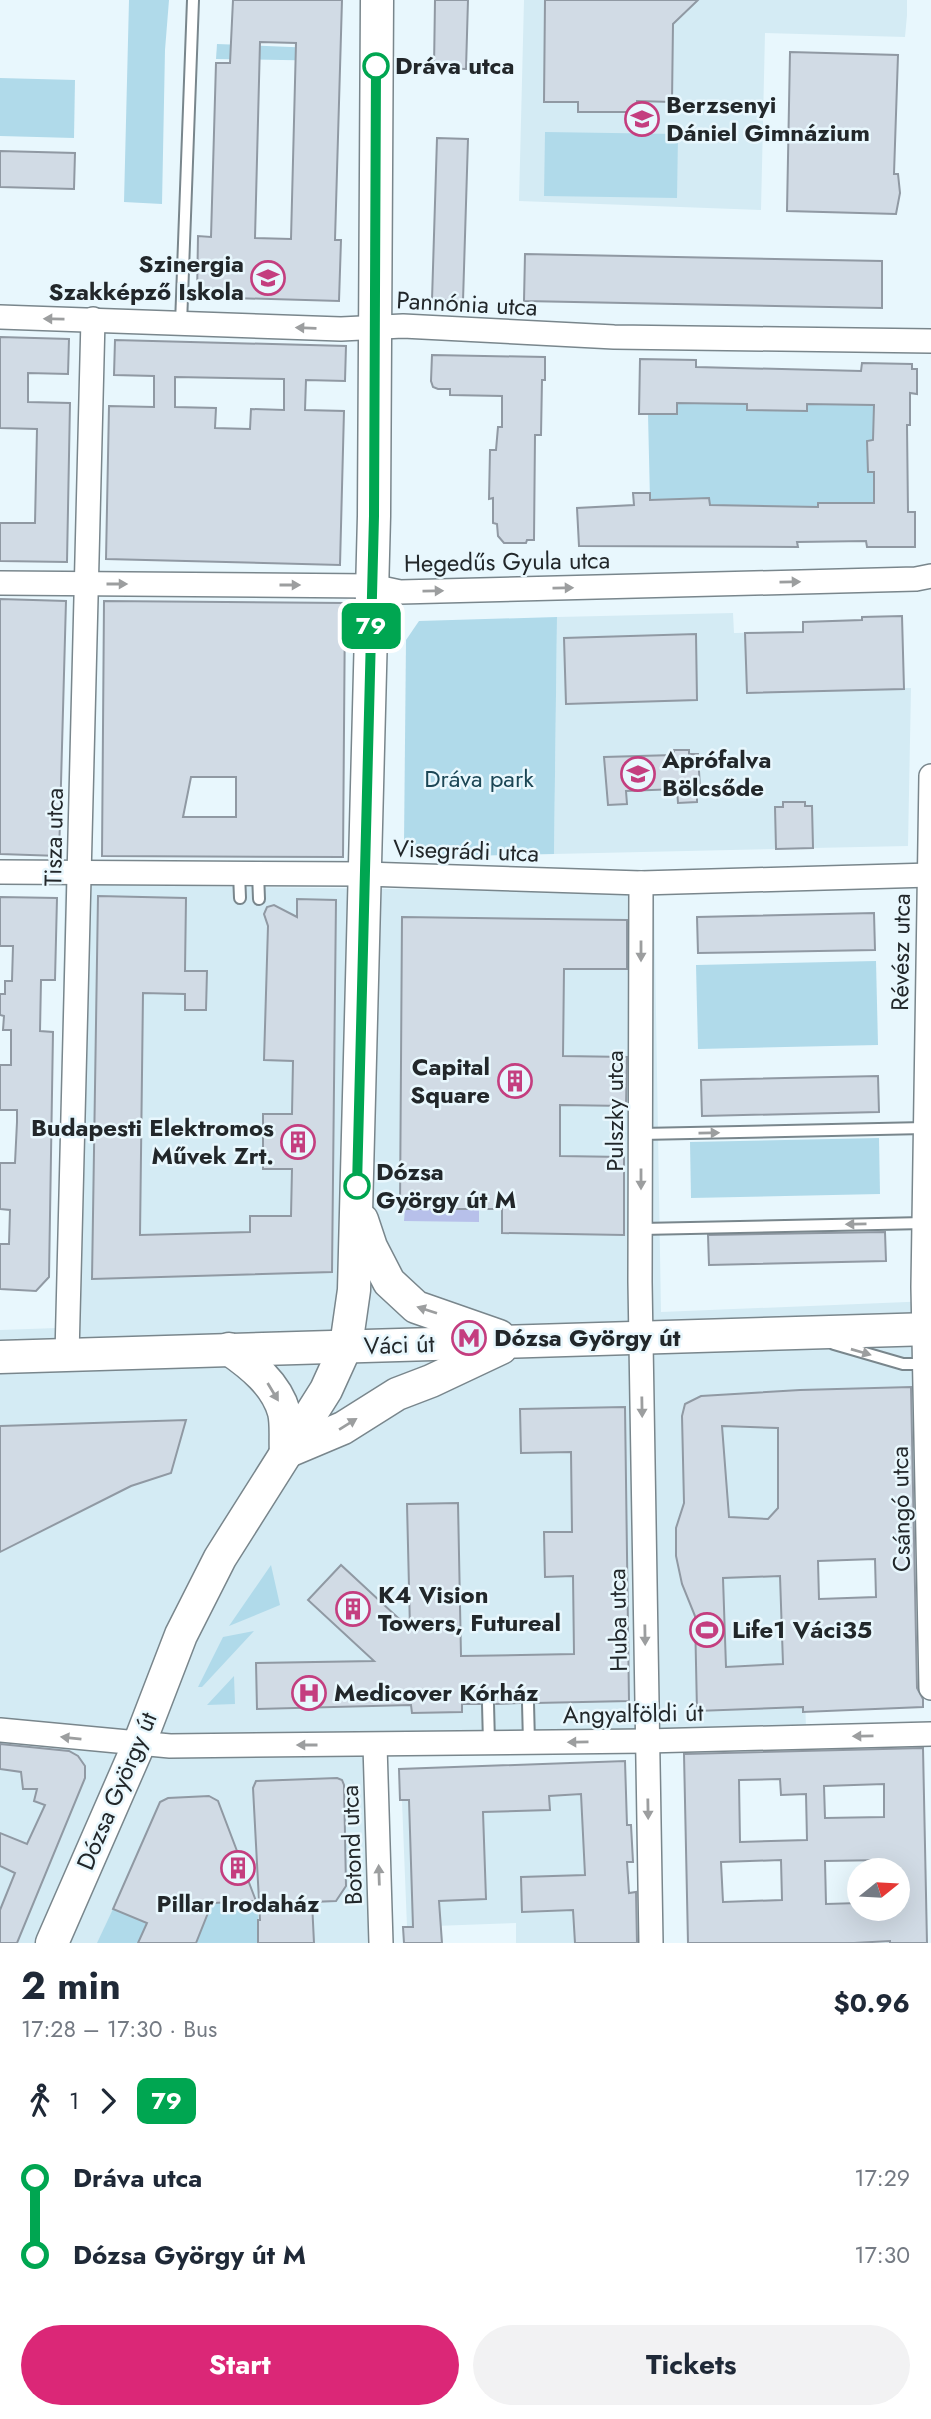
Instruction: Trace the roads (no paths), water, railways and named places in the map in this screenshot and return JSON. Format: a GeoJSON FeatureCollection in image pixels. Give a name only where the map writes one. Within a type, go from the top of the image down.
{"type":"FeatureCollection","features":[{"type":"Feature","properties":{"kind":"main road"},"geometry":{"type":"LineString","coordinates":[[346,1346],[354,1290],[372,586],[377,0]]}},
{"type":"Feature","properties":{"kind":"main road"},"geometry":{"type":"LineString","coordinates":[[356,1204],[371,1247],[389,1282],[416,1307],[514,1342]]}},
{"type":"Feature","properties":{"kind":"main road","name":"Váci út"},"geometry":{"type":"LineString","coordinates":[[0,1357],[928,1329]]}},
{"type":"Feature","properties":{"kind":"main road"},"geometry":{"type":"LineString","coordinates":[[229,1349],[259,1371],[275,1394],[284,1413],[286,1452],[343,1428],[397,1394],[514,1342]]}},
{"type":"Feature","properties":{"kind":"main road","name":"Dózsa György út"},"geometry":{"type":"LineString","coordinates":[[52,1943],[139,1744],[181,1635],[214,1569],[326,1390],[346,1346]]}},
{"type":"Feature","properties":{"kind":"street","name":"Pannónia utca"},"geometry":{"type":"LineString","coordinates":[[0,317],[341,330],[374,326],[614,337],[931,341]]}},
{"type":"Feature","properties":{"kind":"street","name":"Tisza utca"},"geometry":{"type":"LineString","coordinates":[[67,1355],[93,320]]}},
{"type":"Feature","properties":{"kind":"street","name":"Hegedűs Gyula utca"},"geometry":{"type":"LineString","coordinates":[[0,583],[372,586],[412,592],[916,579],[931,576]]}},
{"type":"Feature","properties":{"kind":"street","name":"Révész utca"},"geometry":{"type":"LineString","coordinates":[[928,1329],[924,1223],[931,776]]}},
{"type":"Feature","properties":{"kind":"street","name":"Visegrádi utca"},"geometry":{"type":"LineString","coordinates":[[0,872],[365,874],[641,883],[929,875]]}},
{"type":"Feature","properties":{"kind":"street","name":"Pulszky utca"},"geometry":{"type":"LineString","coordinates":[[641,883],[641,1339]]}},
{"type":"Feature","properties":{"kind":"street","name":"Csángó utca"},"geometry":{"type":"LineString","coordinates":[[928,1329],[931,1688]]}},
{"type":"Feature","properties":{"kind":"street","name":"Huba utca"},"geometry":{"type":"LineString","coordinates":[[641,1339],[651,1943]]}},
{"type":"Feature","properties":{"kind":"street","name":"Angyalföldi út"},"geometry":{"type":"LineString","coordinates":[[0,1730],[170,1746],[529,1743],[931,1734]]}},
{"type":"Feature","properties":{"kind":"street","name":"Botond utca"},"geometry":{"type":"LineString","coordinates":[[376,1745],[381,1943]]}},
{"type":"Feature","properties":{"kind":"lane"},"geometry":{"type":"LineString","coordinates":[[181,324],[193,0]]}},
{"type":"Feature","properties":{"kind":"lane"},"geometry":{"type":"LineString","coordinates":[[240,898],[248,873]]}},
{"type":"Feature","properties":{"kind":"lane"},"geometry":{"type":"LineString","coordinates":[[248,873],[259,899]]}},
{"type":"Feature","properties":{"kind":"lane"},"geometry":{"type":"LineString","coordinates":[[641,1134],[925,1128]]}},
{"type":"Feature","properties":{"kind":"lane"},"geometry":{"type":"LineString","coordinates":[[641,1229],[924,1223]]}},
{"type":"Feature","properties":{"kind":"lane","name":"Váci út"},"geometry":{"type":"LineString","coordinates":[[798,1334],[903,1364],[928,1364]]}},
{"type":"Feature","properties":{"kind":"lane"},"geometry":{"type":"LineString","coordinates":[[528,1703],[529,1743]]}},
{"type":"Feature","properties":{"kind":"lane"},"geometry":{"type":"LineString","coordinates":[[488,1704],[489,1743]]}},
{"type":"Feature","properties":{"kind":"place","name":"Dráva utca"},"geometry":{"type":"Point","coordinates":[376,66]}},
{"type":"Feature","properties":{"kind":"place","name":"Berzsenyi Dániel Gimnázium"},"geometry":{"type":"Point","coordinates":[642,119]}},
{"type":"Feature","properties":{"kind":"place","name":"Szinergia Szakképző Iskola"},"geometry":{"type":"Point","coordinates":[268,278]}},
{"type":"Feature","properties":{"kind":"place","name":"Aprófalva Bölcsőde"},"geometry":{"type":"Point","coordinates":[638,774]}},
{"type":"Feature","properties":{"kind":"place","name":"Capital Square"},"geometry":{"type":"Point","coordinates":[515,1081]}},
{"type":"Feature","properties":{"kind":"place","name":"Budapesti Elektromos Művek Zrt."},"geometry":{"type":"Point","coordinates":[298,1142]}},
{"type":"Feature","properties":{"kind":"place","name":"Dózsa György út M"},"geometry":{"type":"Point","coordinates":[357,1186]}},
{"type":"Feature","properties":{"kind":"place","name":"Dózsa György út"},"geometry":{"type":"Point","coordinates":[469,1338]}},
{"type":"Feature","properties":{"kind":"place","name":"K4 Vision Towers, Futureal"},"geometry":{"type":"Point","coordinates":[353,1609]}},
{"type":"Feature","properties":{"kind":"place","name":"Life1 Váci35"},"geometry":{"type":"Point","coordinates":[707,1630]}},
{"type":"Feature","properties":{"kind":"place","name":"Medicover Kórház"},"geometry":{"type":"Point","coordinates":[309,1693]}},
{"type":"Feature","properties":{"kind":"place","name":"Pillar Irodaház"},"geometry":{"type":"Point","coordinates":[238,1868]}},
{"type":"Feature","properties":{"kind":"park label","name":"Dráva park"},"geometry":{"type":"Point","coordinates":[479,779]}}]}
